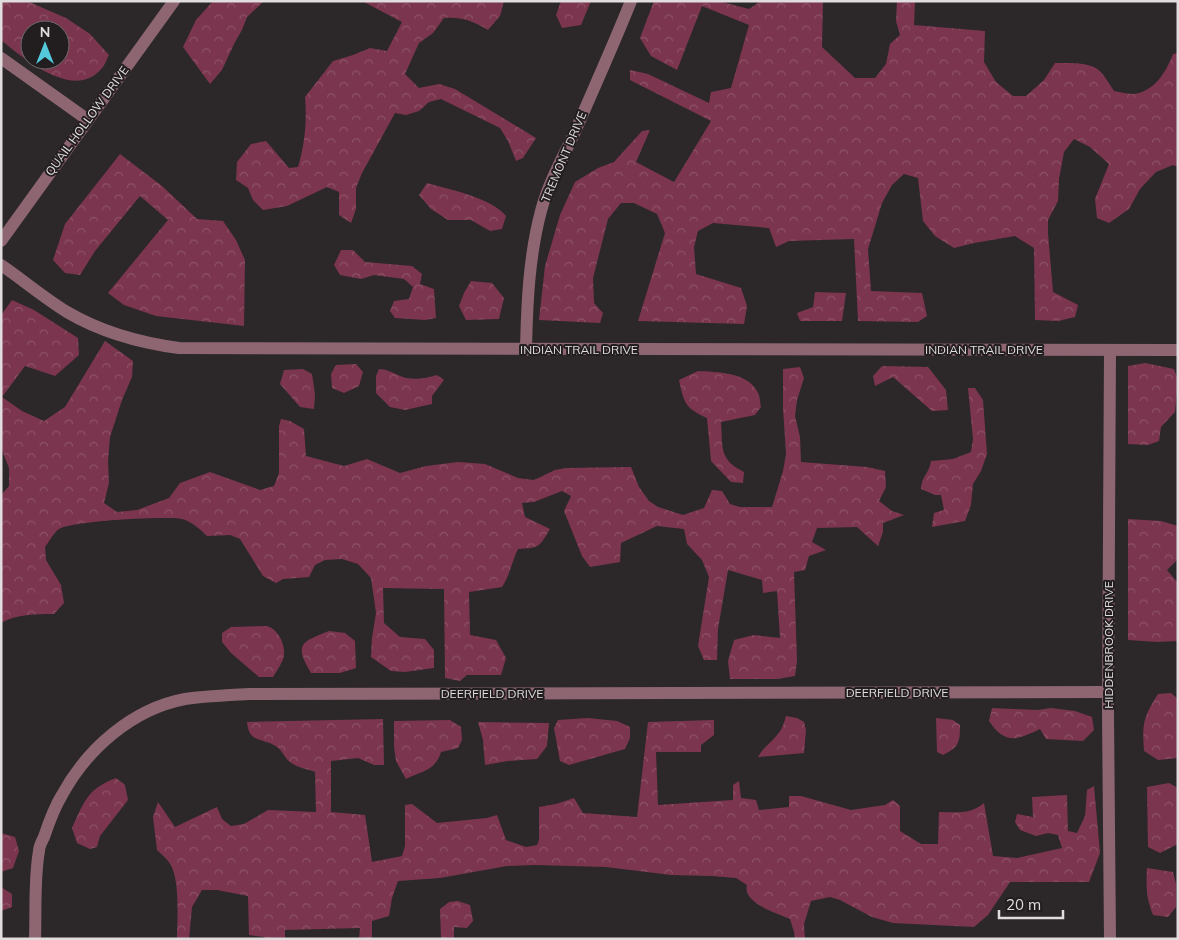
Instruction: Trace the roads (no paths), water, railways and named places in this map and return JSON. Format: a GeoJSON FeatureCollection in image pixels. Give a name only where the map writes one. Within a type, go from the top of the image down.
{"type":"FeatureCollection","features":[{"type":"Feature","properties":{"kind":"street","name":"QUAIL HOLLOW DRIVE"},"geometry":{"type":"LineString","coordinates":[[1,241],[174,1]]}},
{"type":"Feature","properties":{"kind":"street","name":"TREMONT DRIVE"},"geometry":{"type":"LineString","coordinates":[[526,350],[528,289],[531,263],[542,209],[552,180],[611,52],[632,1]]}},
{"type":"Feature","properties":{"kind":"street"},"geometry":{"type":"LineString","coordinates":[[1,58],[88,120]]}},
{"type":"Feature","properties":{"kind":"street","name":"INDIAN TRAIL DRIVE"},"geometry":{"type":"LineString","coordinates":[[1,265],[74,316],[95,326],[151,344],[201,349],[1178,350]]}},
{"type":"Feature","properties":{"kind":"street","name":"HIDDENBROOK DRIVE"},"geometry":{"type":"LineString","coordinates":[[1110,350],[1108,692],[1110,939]]}},
{"type":"Feature","properties":{"kind":"street","name":"DEERFIELD DRIVE"},"geometry":{"type":"LineString","coordinates":[[35,939],[39,849],[53,810],[66,786],[83,763],[104,741],[137,718],[160,707],[184,700],[218,695],[250,694],[1108,692]]}}]}
